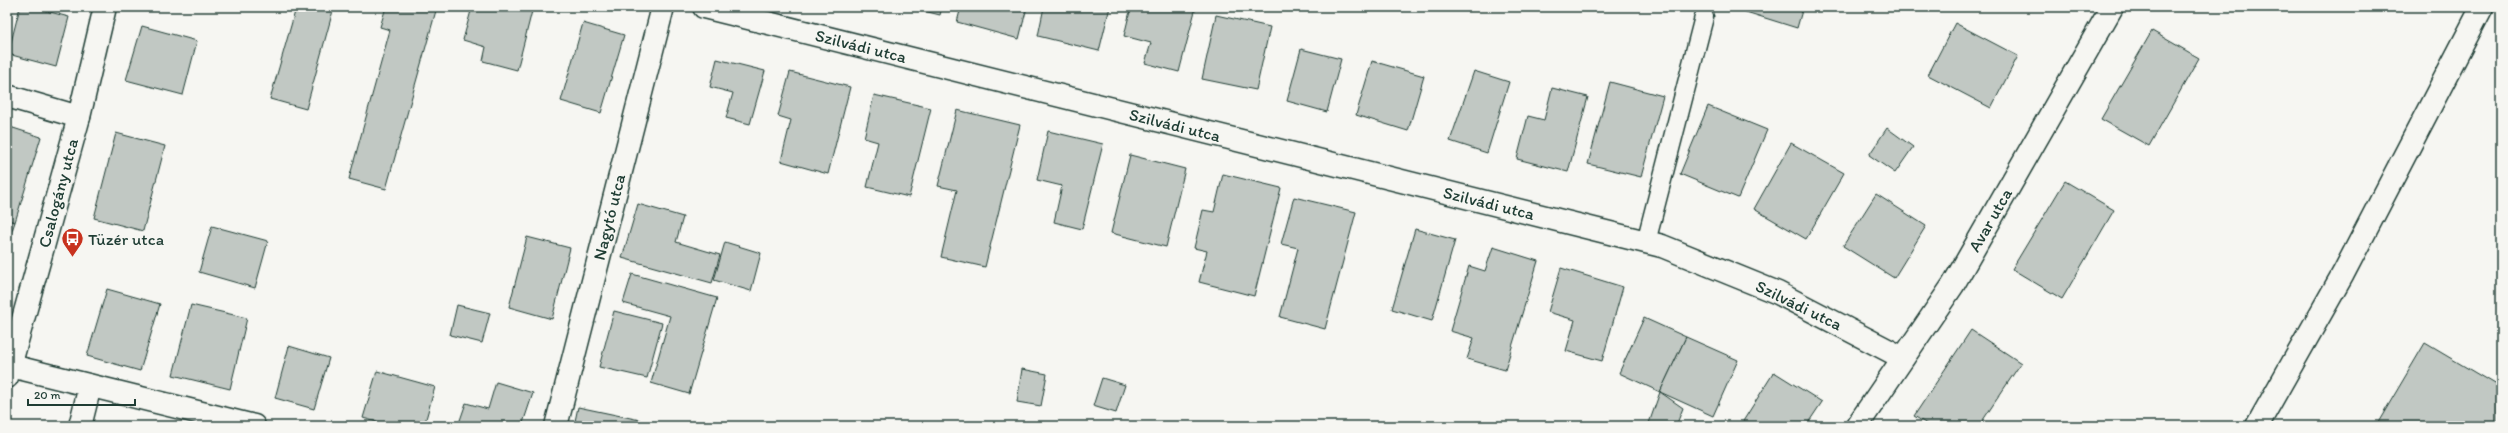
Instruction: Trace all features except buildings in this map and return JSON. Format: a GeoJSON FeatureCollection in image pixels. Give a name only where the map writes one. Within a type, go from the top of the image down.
{"type":"FeatureCollection","features":[{"type":"Feature","properties":{"kind":"street","name":"Csalogány utca"},"geometry":{"type":"LineString","coordinates":[[8,370],[79,117],[105,7]]}},
{"type":"Feature","properties":{"kind":"street","name":"Nagytó utca"},"geometry":{"type":"LineString","coordinates":[[556,426],[662,7]]}},
{"type":"Feature","properties":{"kind":"street","name":"Szilvádi utca"},"geometry":{"type":"LineString","coordinates":[[704,7],[1646,242],[1712,265],[1778,293],[1903,358]]}},
{"type":"Feature","properties":{"kind":"street","name":"Avar utca"},"geometry":{"type":"LineString","coordinates":[[1857,426],[1953,285],[2112,7]]}},
{"type":"Feature","properties":{"kind":"street"},"geometry":{"type":"LineString","coordinates":[[2257,426],[2343,274],[2482,7]]}},
{"type":"Feature","properties":{"kind":"street"},"geometry":{"type":"LineString","coordinates":[[7,96],[79,117]]}},
{"type":"Feature","properties":{"kind":"street"},"geometry":{"type":"LineString","coordinates":[[8,370],[90,386],[254,426]]}},
{"type":"Feature","properties":{"kind":"street"},"geometry":{"type":"LineString","coordinates":[[80,426],[90,386]]}},
{"type":"Feature","properties":{"kind":"lane"},"geometry":{"type":"LineString","coordinates":[[1646,242],[1704,17]]}},
{"type":"Feature","properties":{"kind":"place","name":"Tüzér utca"},"geometry":{"type":"Point","coordinates":[73,258]}}]}
